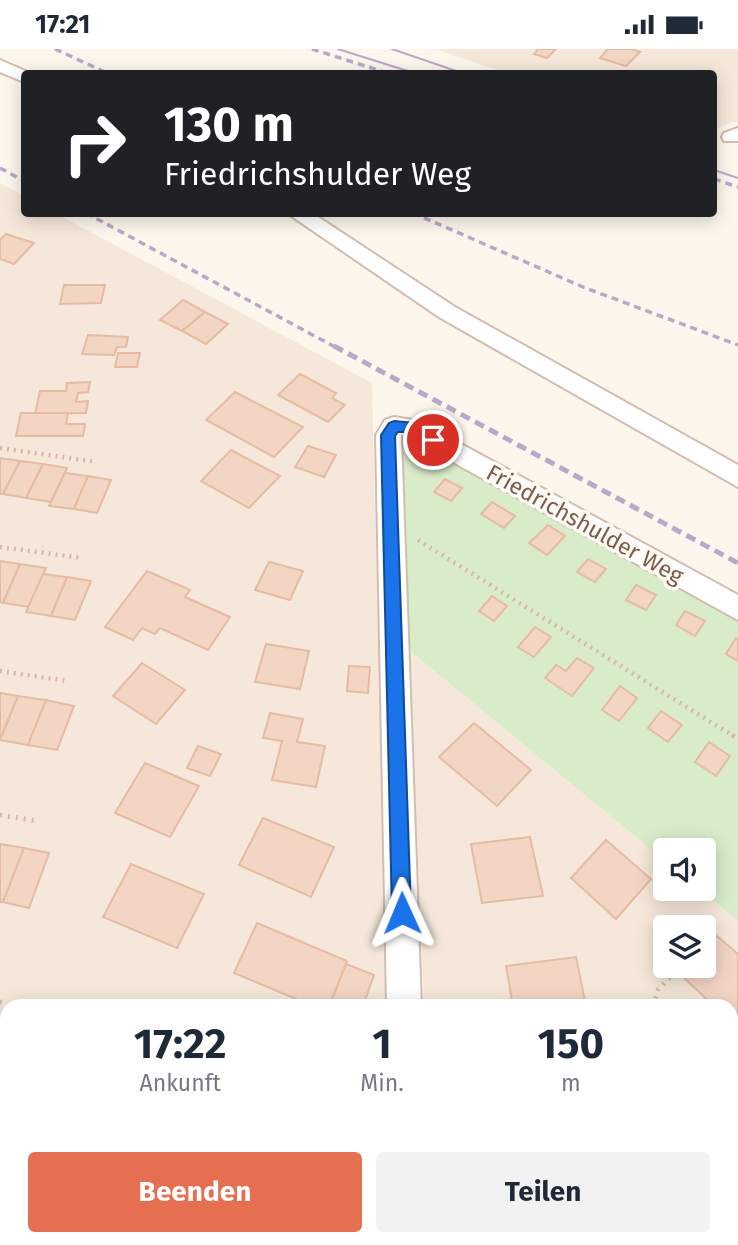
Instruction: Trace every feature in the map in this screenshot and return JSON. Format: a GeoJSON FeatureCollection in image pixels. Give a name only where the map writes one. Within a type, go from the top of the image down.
{"type":"FeatureCollection","features":[{"type":"Feature","properties":{"kind":"street"},"geometry":{"type":"LineString","coordinates":[[0,65],[21,76]]}},
{"type":"Feature","properties":{"kind":"street"},"geometry":{"type":"LineString","coordinates":[[303,217],[447,311],[738,477]]}},
{"type":"Feature","properties":{"kind":"street","name":"Friedrichshulder Weg"},"geometry":{"type":"LineString","coordinates":[[392,524],[388,435],[394,426],[410,427],[738,608]]}},
{"type":"Feature","properties":{"kind":"street"},"geometry":{"type":"LineString","coordinates":[[392,524],[404,999]]}},
{"type":"Feature","properties":{"kind":"path"},"geometry":{"type":"LineString","coordinates":[[0,448],[97,462]]}},
{"type":"Feature","properties":{"kind":"path"},"geometry":{"type":"LineString","coordinates":[[392,524],[738,739]]}},
{"type":"Feature","properties":{"kind":"path"},"geometry":{"type":"LineString","coordinates":[[0,547],[82,558]]}},
{"type":"Feature","properties":{"kind":"path"},"geometry":{"type":"LineString","coordinates":[[0,671],[68,681]]}},
{"type":"Feature","properties":{"kind":"path"},"geometry":{"type":"LineString","coordinates":[[0,814],[37,821]]}},
{"type":"Feature","properties":{"kind":"path"},"geometry":{"type":"LineString","coordinates":[[655,999],[658,991],[669,978]]}},
{"type":"Feature","properties":{"kind":"shaded area"},"geometry":{"type":"Polygon","coordinates":[[[435,49],[738,49],[738,122],[717,129],[717,70],[496,70],[435,49]]]}},
{"type":"Feature","properties":{"kind":"shaded area"},"geometry":{"type":"Polygon","coordinates":[[[0,183],[21,194],[21,217],[63,217],[372,383],[387,999],[0,999],[0,183]]]}},
{"type":"Feature","properties":{"kind":"shaded area"},"geometry":{"type":"Polygon","coordinates":[[[409,650],[653,851],[653,901],[714,901],[738,921],[738,999],[424,999],[409,650]]]}},
{"type":"Feature","properties":{"kind":"green space"},"geometry":{"type":"Polygon","coordinates":[[[428,447],[738,620],[738,921],[714,901],[716,901],[716,838],[653,838],[653,851],[409,650],[401,452],[428,447]]]}},
{"type":"Feature","properties":{"kind":"building"},"geometry":{"type":"Polygon","coordinates":[[[538,49],[556,49],[547,58],[534,54],[538,49]]]}},
{"type":"Feature","properties":{"kind":"building"},"geometry":{"type":"Polygon","coordinates":[[[608,49],[631,49],[640,52],[626,66],[600,58],[608,49]]]}},
{"type":"Feature","properties":{"kind":"building"},"geometry":{"type":"Polygon","coordinates":[[[6,234],[34,243],[14,264],[0,259],[0,240],[6,234]]]}},
{"type":"Feature","properties":{"kind":"building"},"geometry":{"type":"Polygon","coordinates":[[[64,285],[105,285],[101,303],[60,304],[64,285]]]}},
{"type":"Feature","properties":{"kind":"building"},"geometry":{"type":"Polygon","coordinates":[[[183,300],[205,312],[182,331],[160,320],[183,300]]]}},
{"type":"Feature","properties":{"kind":"building"},"geometry":{"type":"Polygon","coordinates":[[[205,312],[228,324],[206,344],[182,331],[205,312]]]}},
{"type":"Feature","properties":{"kind":"building"},"geometry":{"type":"Polygon","coordinates":[[[88,335],[128,337],[126,347],[117,347],[114,355],[82,354],[88,335]]]}},
{"type":"Feature","properties":{"kind":"building"},"geometry":{"type":"Polygon","coordinates":[[[118,353],[140,353],[137,367],[115,367],[118,353]]]}},
{"type":"Feature","properties":{"kind":"building"},"geometry":{"type":"Polygon","coordinates":[[[300,374],[336,393],[332,398],[345,405],[328,422],[278,395],[300,374]]]}},
{"type":"Feature","properties":{"kind":"building"},"geometry":{"type":"Polygon","coordinates":[[[90,382],[88,392],[78,393],[76,402],[88,401],[86,413],[35,414],[40,391],[66,391],[67,383],[90,382]]]}},
{"type":"Feature","properties":{"kind":"building"},"geometry":{"type":"Polygon","coordinates":[[[235,392],[303,427],[274,457],[206,420],[235,392]]]}},
{"type":"Feature","properties":{"kind":"building"},"geometry":{"type":"Polygon","coordinates":[[[21,413],[68,413],[66,424],[85,424],[83,436],[16,436],[21,413]]]}},
{"type":"Feature","properties":{"kind":"building"},"geometry":{"type":"Polygon","coordinates":[[[308,446],[336,455],[324,477],[295,467],[308,446]]]}},
{"type":"Feature","properties":{"kind":"building"},"geometry":{"type":"Polygon","coordinates":[[[231,450],[280,476],[249,508],[201,481],[231,450]]]}},
{"type":"Feature","properties":{"kind":"building"},"geometry":{"type":"Polygon","coordinates":[[[0,458],[20,461],[3,494],[0,494],[0,458]]]}},
{"type":"Feature","properties":{"kind":"building"},"geometry":{"type":"Polygon","coordinates":[[[20,461],[43,464],[26,498],[3,494],[20,461]]]}},
{"type":"Feature","properties":{"kind":"building"},"geometry":{"type":"Polygon","coordinates":[[[43,464],[67,468],[51,502],[26,498],[43,464]]]}},
{"type":"Feature","properties":{"kind":"building"},"geometry":{"type":"Polygon","coordinates":[[[65,473],[88,476],[74,509],[49,506],[65,473]]]}},
{"type":"Feature","properties":{"kind":"building"},"geometry":{"type":"Polygon","coordinates":[[[88,476],[111,480],[97,513],[74,509],[88,476]]]}},
{"type":"Feature","properties":{"kind":"building"},"geometry":{"type":"Polygon","coordinates":[[[445,479],[462,488],[451,501],[434,492],[445,479]]]}},
{"type":"Feature","properties":{"kind":"building"},"geometry":{"type":"Polygon","coordinates":[[[492,502],[515,516],[504,528],[481,514],[492,502]]]}},
{"type":"Feature","properties":{"kind":"building"},"geometry":{"type":"Polygon","coordinates":[[[548,525],[565,536],[547,555],[529,543],[548,525]]]}},
{"type":"Feature","properties":{"kind":"building"},"geometry":{"type":"Polygon","coordinates":[[[588,559],[606,569],[595,582],[577,572],[588,559]]]}},
{"type":"Feature","properties":{"kind":"building"},"geometry":{"type":"Polygon","coordinates":[[[0,561],[20,564],[3,603],[0,602],[0,561]]]}},
{"type":"Feature","properties":{"kind":"building"},"geometry":{"type":"Polygon","coordinates":[[[269,562],[303,571],[290,600],[255,590],[269,562]]]}},
{"type":"Feature","properties":{"kind":"building"},"geometry":{"type":"Polygon","coordinates":[[[20,564],[46,568],[29,607],[3,603],[20,564]]]}},
{"type":"Feature","properties":{"kind":"building"},"geometry":{"type":"Polygon","coordinates":[[[147,571],[190,590],[185,597],[230,617],[208,650],[160,628],[155,634],[142,628],[133,640],[105,627],[147,571]]]}},
{"type":"Feature","properties":{"kind":"building"},"geometry":{"type":"Polygon","coordinates":[[[43,574],[67,577],[51,616],[26,612],[43,574]]]}},
{"type":"Feature","properties":{"kind":"building"},"geometry":{"type":"Polygon","coordinates":[[[67,577],[91,581],[75,620],[51,616],[67,577]]]}},
{"type":"Feature","properties":{"kind":"building"},"geometry":{"type":"Polygon","coordinates":[[[636,585],[656,595],[646,610],[626,600],[636,585]]]}},
{"type":"Feature","properties":{"kind":"building"},"geometry":{"type":"Polygon","coordinates":[[[492,596],[507,606],[494,621],[479,611],[492,596]]]}},
{"type":"Feature","properties":{"kind":"building"},"geometry":{"type":"Polygon","coordinates":[[[685,611],[705,621],[695,636],[676,625],[685,611]]]}},
{"type":"Feature","properties":{"kind":"building"},"geometry":{"type":"Polygon","coordinates":[[[535,627],[551,637],[534,657],[518,647],[535,627]]]}},
{"type":"Feature","properties":{"kind":"building"},"geometry":{"type":"Polygon","coordinates":[[[736,638],[738,639],[738,661],[726,654],[736,638]]]}},
{"type":"Feature","properties":{"kind":"building"},"geometry":{"type":"Polygon","coordinates":[[[266,644],[309,651],[300,689],[255,682],[266,644]]]}},
{"type":"Feature","properties":{"kind":"building"},"geometry":{"type":"Polygon","coordinates":[[[577,658],[594,668],[572,696],[545,678],[556,665],[566,671],[577,658]]]}},
{"type":"Feature","properties":{"kind":"building"},"geometry":{"type":"Polygon","coordinates":[[[142,663],[185,690],[156,724],[113,696],[142,663]]]}},
{"type":"Feature","properties":{"kind":"building"},"geometry":{"type":"Polygon","coordinates":[[[349,666],[370,667],[368,693],[347,691],[349,666]]]}},
{"type":"Feature","properties":{"kind":"building"},"geometry":{"type":"Polygon","coordinates":[[[620,686],[637,698],[619,721],[602,710],[620,686]]]}},
{"type":"Feature","properties":{"kind":"building"},"geometry":{"type":"Polygon","coordinates":[[[0,693],[18,696],[0,740],[0,693]]]}},
{"type":"Feature","properties":{"kind":"building"},"geometry":{"type":"Polygon","coordinates":[[[18,696],[46,700],[28,745],[0,740],[18,696]]]}},
{"type":"Feature","properties":{"kind":"building"},"geometry":{"type":"Polygon","coordinates":[[[46,700],[74,706],[57,750],[28,745],[46,700]]]}},
{"type":"Feature","properties":{"kind":"building"},"geometry":{"type":"Polygon","coordinates":[[[661,711],[682,725],[668,742],[648,728],[661,711]]]}},
{"type":"Feature","properties":{"kind":"building"},"geometry":{"type":"Polygon","coordinates":[[[270,713],[303,719],[297,742],[325,746],[316,787],[272,780],[282,741],[263,738],[270,713]]]}},
{"type":"Feature","properties":{"kind":"building"},"geometry":{"type":"Polygon","coordinates":[[[474,723],[531,770],[497,806],[439,757],[474,723]]]}},
{"type":"Feature","properties":{"kind":"building"},"geometry":{"type":"Polygon","coordinates":[[[709,742],[730,756],[716,776],[695,762],[709,742]]]}},
{"type":"Feature","properties":{"kind":"building"},"geometry":{"type":"Polygon","coordinates":[[[198,746],[221,754],[210,776],[187,768],[198,746]]]}},
{"type":"Feature","properties":{"kind":"building"},"geometry":{"type":"Polygon","coordinates":[[[145,763],[199,786],[170,837],[115,813],[145,763]]]}},
{"type":"Feature","properties":{"kind":"building"},"geometry":{"type":"Polygon","coordinates":[[[263,818],[334,847],[311,897],[239,865],[263,818]]]}},
{"type":"Feature","properties":{"kind":"building"},"geometry":{"type":"Polygon","coordinates":[[[530,837],[543,896],[482,903],[471,844],[530,837]]]}},
{"type":"Feature","properties":{"kind":"building"},"geometry":{"type":"Polygon","coordinates":[[[606,840],[651,879],[616,919],[571,878],[606,840]]]}},
{"type":"Feature","properties":{"kind":"building"},"geometry":{"type":"Polygon","coordinates":[[[0,844],[24,848],[3,902],[0,902],[0,844]]]}},
{"type":"Feature","properties":{"kind":"building"},"geometry":{"type":"Polygon","coordinates":[[[24,848],[49,853],[29,908],[3,902],[24,848]]]}},
{"type":"Feature","properties":{"kind":"building"},"geometry":{"type":"Polygon","coordinates":[[[131,864],[204,894],[177,948],[103,917],[131,864]]]}},
{"type":"Feature","properties":{"kind":"building"},"geometry":{"type":"Polygon","coordinates":[[[257,923],[347,961],[332,999],[296,999],[234,973],[257,923]]]}},
{"type":"Feature","properties":{"kind":"building"},"geometry":{"type":"Polygon","coordinates":[[[717,936],[738,954],[738,999],[707,999],[684,978],[716,978],[717,936]]]}},
{"type":"Feature","properties":{"kind":"building"},"geometry":{"type":"Polygon","coordinates":[[[576,957],[585,999],[512,999],[506,966],[576,957]]]}},
{"type":"Feature","properties":{"kind":"building"},"geometry":{"type":"Polygon","coordinates":[[[346,964],[374,975],[365,999],[332,999],[346,964]]]}},
{"type":"Feature","properties":{"kind":"tram line"},"geometry":{"type":"LineString","coordinates":[[338,49],[404,70]]}},
{"type":"Feature","properties":{"kind":"tram line"},"geometry":{"type":"LineString","coordinates":[[392,49],[453,70]]}},
{"type":"Feature","properties":{"kind":"tram line"},"geometry":{"type":"LineString","coordinates":[[717,171],[738,178]]}},
{"type":"Feature","properties":{"kind":"railway"},"geometry":{"type":"LineString","coordinates":[[55,49],[100,70]]}},
{"type":"Feature","properties":{"kind":"railway"},"geometry":{"type":"LineString","coordinates":[[312,49],[378,70]]}},
{"type":"Feature","properties":{"kind":"railway"},"geometry":{"type":"LineString","coordinates":[[0,168],[21,179]]}},
{"type":"Feature","properties":{"kind":"railway"},"geometry":{"type":"LineString","coordinates":[[717,180],[738,187]]}},
{"type":"Feature","properties":{"kind":"railway"},"geometry":{"type":"LineString","coordinates":[[93,217],[337,348]]}},
{"type":"Feature","properties":{"kind":"railway"},"geometry":{"type":"LineString","coordinates":[[422,217],[583,287],[738,345]]}},
{"type":"Feature","properties":{"kind":"railway"},"geometry":{"type":"LineString","coordinates":[[334,346],[738,563]]}},
{"type":"Feature","properties":{"kind":"route"},"geometry":{"type":"LineString","coordinates":[[402,913],[388,435],[394,426],[410,427],[433,440]]}}]}
